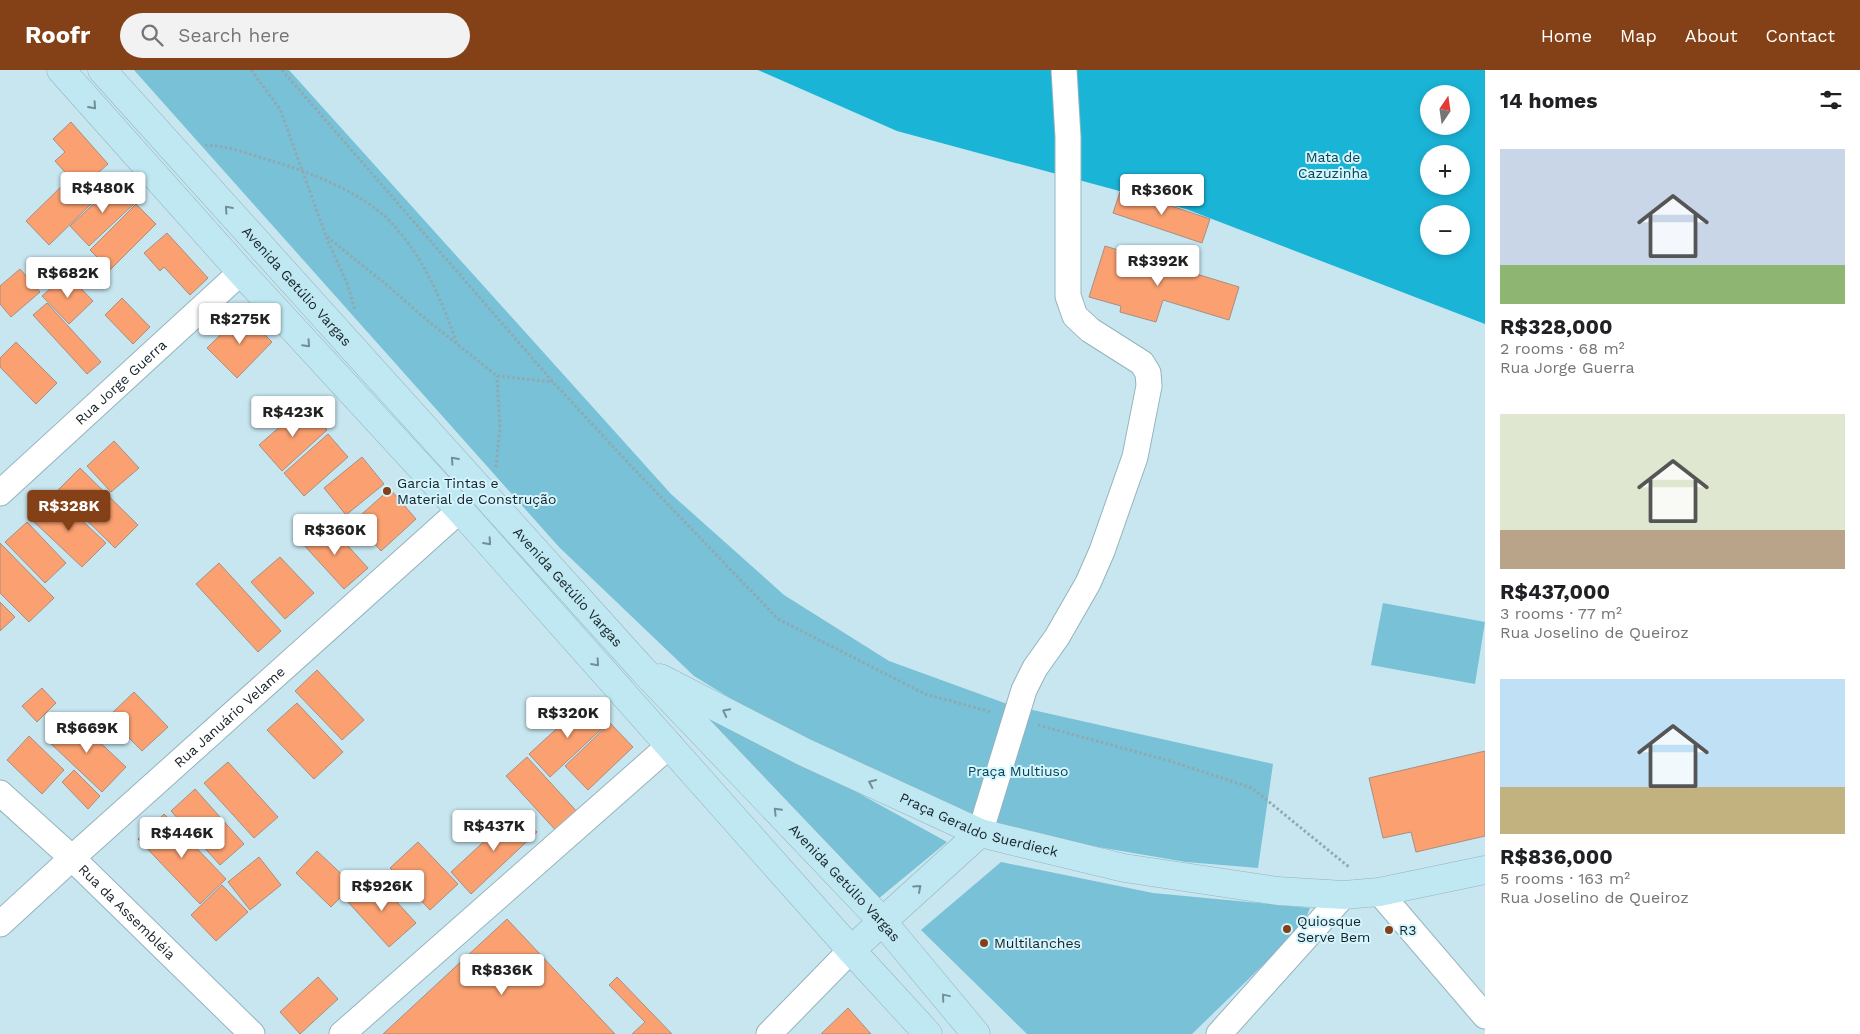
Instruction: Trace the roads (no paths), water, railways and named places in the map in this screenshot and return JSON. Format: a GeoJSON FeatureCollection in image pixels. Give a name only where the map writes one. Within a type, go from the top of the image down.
{"type":"FeatureCollection","features":[{"type":"Feature","properties":{"kind":"main road"},"geometry":{"type":"LineString","coordinates":[[61,70],[241,272],[460,510],[928,1034]]}},
{"type":"Feature","properties":{"kind":"main road","name":"Avenida Getúlio Vargas"},"geometry":{"type":"LineString","coordinates":[[102,70],[642,669],[882,921],[976,1034]]}},
{"type":"Feature","properties":{"kind":"main road","name":"Praça Geraldo Suerdieck"},"geometry":{"type":"LineString","coordinates":[[642,669],[804,752],[980,833],[1124,868],[1278,891],[1344,895],[1378,892],[1485,870]]}},
{"type":"Feature","properties":{"kind":"main road"},"geometry":{"type":"LineString","coordinates":[[851,950],[980,833]]}},
{"type":"Feature","properties":{"kind":"street"},"geometry":{"type":"LineString","coordinates":[[980,833],[1024,690],[1031,676],[1058,637],[1088,583],[1102,551],[1135,457],[1149,386],[1148,373],[1142,363],[1090,330],[1075,316],[1068,296],[1068,137],[1064,70]]}},
{"type":"Feature","properties":{"kind":"street","name":"Rua Jorge Guerra"},"geometry":{"type":"LineString","coordinates":[[0,494],[241,272]]}},
{"type":"Feature","properties":{"kind":"street","name":"Rua Januário Velame"},"geometry":{"type":"LineString","coordinates":[[0,924],[460,510]]}},
{"type":"Feature","properties":{"kind":"street"},"geometry":{"type":"LineString","coordinates":[[342,1034],[670,745]]}},
{"type":"Feature","properties":{"kind":"street","name":"Rua da Assembléia"},"geometry":{"type":"LineString","coordinates":[[0,793],[72,858],[252,1034]]}},
{"type":"Feature","properties":{"kind":"street"},"geometry":{"type":"LineString","coordinates":[[1378,892],[1485,1016]]}},
{"type":"Feature","properties":{"kind":"street"},"geometry":{"type":"LineString","coordinates":[[1219,1034],[1344,895]]}},
{"type":"Feature","properties":{"kind":"street"},"geometry":{"type":"LineString","coordinates":[[769,1034],[851,950]]}},
{"type":"Feature","properties":{"kind":"place","name":"Garcia Tintas e Material de Construção"},"geometry":{"type":"Point","coordinates":[387,491]}},
{"type":"Feature","properties":{"kind":"place","name":"Quiosque Serve Bem"},"geometry":{"type":"Point","coordinates":[1287,929]}},
{"type":"Feature","properties":{"kind":"place","name":"R3"},"geometry":{"type":"Point","coordinates":[1389,930]}},
{"type":"Feature","properties":{"kind":"place","name":"Multilanches"},"geometry":{"type":"Point","coordinates":[984,943]}},
{"type":"Feature","properties":{"kind":"park label","name":"Mata de Cazuzinha"},"geometry":{"type":"Point","coordinates":[1333,165]}},
{"type":"Feature","properties":{"kind":"park label","name":"Praça Multiuso"},"geometry":{"type":"Point","coordinates":[1018,771]}}]}
